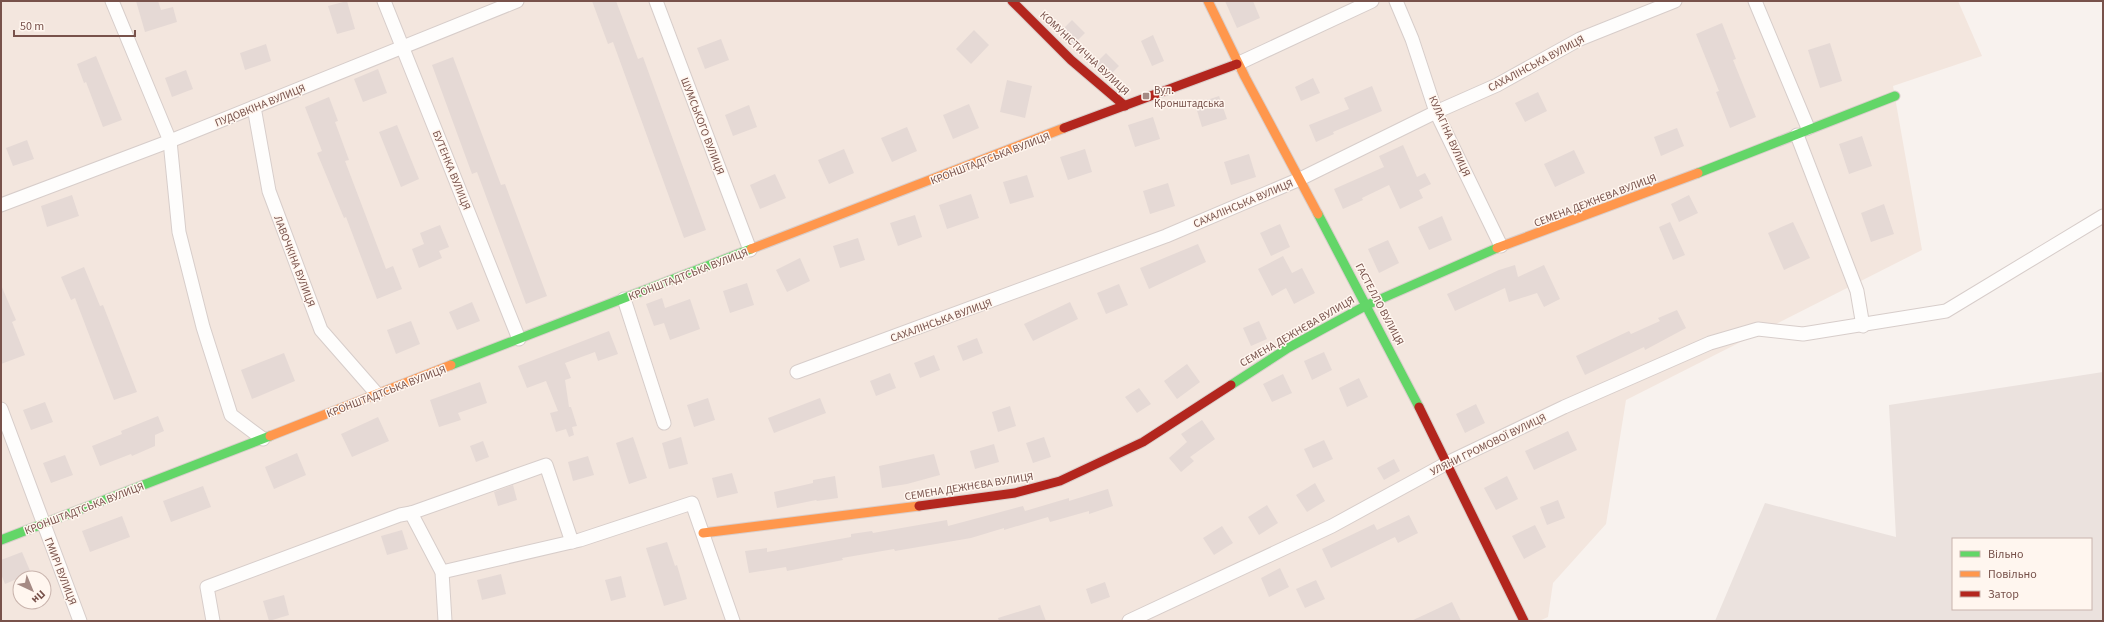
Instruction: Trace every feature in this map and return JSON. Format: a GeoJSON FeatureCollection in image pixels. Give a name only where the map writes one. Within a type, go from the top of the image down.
{"type":"FeatureCollection","features":[{"type":"Feature","properties":{"kind":"street"},"geometry":{"type":"LineString","coordinates":[[112,1],[170,141],[179,232],[203,327],[231,415],[263,439]]}},
{"type":"Feature","properties":{"kind":"street","name":"БУТЕНКА ВУЛИЦЯ"},"geometry":{"type":"LineString","coordinates":[[384,1],[520,340]]}},
{"type":"Feature","properties":{"kind":"street","name":"ПУДОВКІНА ВУЛИЦЯ"},"geometry":{"type":"LineString","coordinates":[[1,205],[170,141],[518,1]]}},
{"type":"Feature","properties":{"kind":"street","name":"ШУМСЬКОГО ВУЛИЦЯ"},"geometry":{"type":"LineString","coordinates":[[656,1],[750,250]]}},
{"type":"Feature","properties":{"kind":"street","name":"КОМУНІСТИЧНА ВУЛИЦЯ"},"geometry":{"type":"LineString","coordinates":[[1012,1],[1071,60],[1125,106]]}},
{"type":"Feature","properties":{"kind":"street","name":"ГАСТЕЛЛО ВУЛИЦЯ"},"geometry":{"type":"LineString","coordinates":[[1208,1],[1237,64],[1300,179],[1449,462],[1524,621]]}},
{"type":"Feature","properties":{"kind":"street","name":"КРОНШТАДТСЬКА ВУЛИЦЯ"},"geometry":{"type":"LineString","coordinates":[[1,540],[1125,106],[1146,96],[1237,64],[1372,1]]}},
{"type":"Feature","properties":{"kind":"street","name":"КУЛАГІНА ВУЛИЦЯ"},"geometry":{"type":"LineString","coordinates":[[1396,1],[1412,39],[1436,112],[1501,246]]}},
{"type":"Feature","properties":{"kind":"street","name":"САХАЛІНСЬКА ВУЛИЦЯ"},"geometry":{"type":"LineString","coordinates":[[797,372],[1166,236],[1300,179],[1436,112],[1497,85],[1580,39],[1675,1]]}},
{"type":"Feature","properties":{"kind":"street"},"geometry":{"type":"LineString","coordinates":[[1755,1],[1808,128]]}},
{"type":"Feature","properties":{"kind":"street","name":"СЕМЕНА ДЕЖНЄВА ВУЛИЦЯ"},"geometry":{"type":"LineString","coordinates":[[703,533],[1015,493],[1060,481],[1143,442],[1288,348],[1367,305],[1501,246],[1628,201],[1797,135],[1808,128],[1895,96]]}},
{"type":"Feature","properties":{"kind":"street","name":"ЛАВОЧКІНА ВУЛИЦЯ"},"geometry":{"type":"LineString","coordinates":[[254,107],[269,191],[322,330],[378,394]]}},
{"type":"Feature","properties":{"kind":"street"},"geometry":{"type":"LineString","coordinates":[[1797,135],[1858,291],[1863,326]]}},
{"type":"Feature","properties":{"kind":"street","name":"УЛЯНИ ГРОМОВОЇ ВУЛИЦЯ"},"geometry":{"type":"LineString","coordinates":[[1129,621],[1332,526],[1449,462],[1564,407],[1710,343],[1758,329],[1803,334],[1863,326],[1946,311],[2103,216]]}},
{"type":"Feature","properties":{"kind":"street"},"geometry":{"type":"LineString","coordinates":[[624,299],[664,423]]}},
{"type":"Feature","properties":{"kind":"street","name":"ГМИРІ ВУЛИЦЯ"},"geometry":{"type":"LineString","coordinates":[[1,409],[42,524],[80,621]]}},
{"type":"Feature","properties":{"kind":"street"},"geometry":{"type":"LineString","coordinates":[[213,621],[207,587],[392,518],[411,513],[546,465],[572,542]]}},
{"type":"Feature","properties":{"kind":"street"},"geometry":{"type":"LineString","coordinates":[[442,572],[572,542],[692,503],[733,621]]}},
{"type":"Feature","properties":{"kind":"street"},"geometry":{"type":"LineString","coordinates":[[411,513],[442,572],[446,621]]}},
{"type":"Feature","properties":{"kind":"shaded area"},"geometry":{"type":"Polygon","coordinates":[[[1,1],[1958,1],[1982,56],[1893,86],[1922,250],[1626,400],[1606,524],[1553,583],[1548,617],[1539,621],[1,621],[1,1]]]}},
{"type":"Feature","properties":{"kind":"shaded area"},"geometry":{"type":"Polygon","coordinates":[[[2103,372],[2103,621],[1715,621],[1765,503],[1896,537],[1889,405],[2103,372]]]}},
{"type":"Feature","properties":{"kind":"building"},"geometry":{"type":"Polygon","coordinates":[[[136,1],[158,1],[161,10],[173,7],[177,22],[145,32],[136,1]]]}},
{"type":"Feature","properties":{"kind":"building"},"geometry":{"type":"Polygon","coordinates":[[[347,1],[355,29],[337,34],[328,6],[347,1]]]}},
{"type":"Feature","properties":{"kind":"building"},"geometry":{"type":"Polygon","coordinates":[[[592,1],[616,1],[638,59],[643,57],[706,230],[684,238],[613,42],[608,44],[592,1]]]}},
{"type":"Feature","properties":{"kind":"building"},"geometry":{"type":"Polygon","coordinates":[[[1225,1],[1253,1],[1260,18],[1237,28],[1225,1]]]}},
{"type":"Feature","properties":{"kind":"building"},"geometry":{"type":"Polygon","coordinates":[[[1072,20],[1085,33],[1072,46],[1059,33],[1072,20]]]}},
{"type":"Feature","properties":{"kind":"building"},"geometry":{"type":"Polygon","coordinates":[[[1722,23],[1736,59],[1733,60],[1756,117],[1730,128],[1716,92],[1719,91],[1696,34],[1722,23]]]}},
{"type":"Feature","properties":{"kind":"building"},"geometry":{"type":"Polygon","coordinates":[[[974,30],[989,45],[971,64],[956,49],[974,30]]]}},
{"type":"Feature","properties":{"kind":"building"},"geometry":{"type":"Polygon","coordinates":[[[1153,35],[1164,61],[1152,66],[1141,41],[1153,35]]]}},
{"type":"Feature","properties":{"kind":"building"},"geometry":{"type":"Polygon","coordinates":[[[721,39],[729,60],[705,69],[697,48],[721,39]]]}},
{"type":"Feature","properties":{"kind":"building"},"geometry":{"type":"Polygon","coordinates":[[[1830,43],[1842,81],[1820,88],[1808,50],[1830,43]]]}},
{"type":"Feature","properties":{"kind":"building"},"geometry":{"type":"Polygon","coordinates":[[[266,44],[271,61],[245,70],[240,53],[266,44]]]}},
{"type":"Feature","properties":{"kind":"building"},"geometry":{"type":"Polygon","coordinates":[[[1106,53],[1119,66],[1108,77],[1094,65],[1106,53]]]}},
{"type":"Feature","properties":{"kind":"building"},"geometry":{"type":"Polygon","coordinates":[[[96,56],[122,120],[103,127],[86,82],[84,83],[77,64],[96,56]]]}},
{"type":"Feature","properties":{"kind":"building"},"geometry":{"type":"Polygon","coordinates":[[[453,57],[501,185],[505,184],[547,296],[526,304],[477,172],[472,174],[432,65],[453,57]]]}},
{"type":"Feature","properties":{"kind":"building"},"geometry":{"type":"Polygon","coordinates":[[[378,69],[387,93],[363,102],[354,79],[378,69]]]}},
{"type":"Feature","properties":{"kind":"building"},"geometry":{"type":"Polygon","coordinates":[[[186,70],[193,89],[172,97],[165,78],[186,70]]]}},
{"type":"Feature","properties":{"kind":"building"},"geometry":{"type":"Polygon","coordinates":[[[1313,78],[1320,93],[1301,101],[1295,87],[1313,78]]]}},
{"type":"Feature","properties":{"kind":"building"},"geometry":{"type":"Polygon","coordinates":[[[1007,80],[1032,86],[1025,118],[1000,112],[1007,80]]]}},
{"type":"Feature","properties":{"kind":"building"},"geometry":{"type":"Polygon","coordinates":[[[1372,86],[1382,111],[1333,132],[1334,134],[1316,142],[1309,125],[1349,109],[1344,98],[1372,86]]]}},
{"type":"Feature","properties":{"kind":"building"},"geometry":{"type":"Polygon","coordinates":[[[1538,92],[1547,111],[1525,122],[1515,103],[1538,92]]]}},
{"type":"Feature","properties":{"kind":"building"},"geometry":{"type":"Polygon","coordinates":[[[1219,96],[1227,119],[1202,127],[1195,104],[1219,96]]]}},
{"type":"Feature","properties":{"kind":"building"},"geometry":{"type":"Polygon","coordinates":[[[329,97],[338,121],[335,122],[349,160],[345,161],[386,269],[393,266],[402,289],[377,299],[346,217],[344,218],[317,153],[322,151],[305,107],[329,97]]]}},
{"type":"Feature","properties":{"kind":"building"},"geometry":{"type":"Polygon","coordinates":[[[969,104],[979,128],[953,139],[943,115],[969,104]]]}},
{"type":"Feature","properties":{"kind":"building"},"geometry":{"type":"Polygon","coordinates":[[[749,105],[757,127],[733,136],[725,115],[749,105]]]}},
{"type":"Feature","properties":{"kind":"building"},"geometry":{"type":"Polygon","coordinates":[[[1153,117],[1160,139],[1135,147],[1128,125],[1153,117]]]}},
{"type":"Feature","properties":{"kind":"building"},"geometry":{"type":"Polygon","coordinates":[[[397,125],[419,179],[401,187],[379,132],[397,125]]]}},
{"type":"Feature","properties":{"kind":"building"},"geometry":{"type":"Polygon","coordinates":[[[907,127],[917,151],[892,162],[881,138],[907,127]]]}},
{"type":"Feature","properties":{"kind":"building"},"geometry":{"type":"Polygon","coordinates":[[[1677,128],[1684,146],[1661,156],[1654,137],[1677,128]]]}},
{"type":"Feature","properties":{"kind":"building"},"geometry":{"type":"Polygon","coordinates":[[[1862,136],[1872,166],[1849,174],[1839,144],[1862,136]]]}},
{"type":"Feature","properties":{"kind":"building"},"geometry":{"type":"Polygon","coordinates":[[[27,140],[34,159],[13,166],[6,148],[27,140]]]}},
{"type":"Feature","properties":{"kind":"building"},"geometry":{"type":"Polygon","coordinates":[[[1403,145],[1417,177],[1425,173],[1431,184],[1419,190],[1423,198],[1400,209],[1389,185],[1362,198],[1363,200],[1343,209],[1334,189],[1384,167],[1379,156],[1403,145]]]}},
{"type":"Feature","properties":{"kind":"building"},"geometry":{"type":"Polygon","coordinates":[[[844,149],[854,173],[829,184],[818,160],[844,149]]]}},
{"type":"Feature","properties":{"kind":"building"},"geometry":{"type":"Polygon","coordinates":[[[1085,149],[1092,172],[1068,180],[1060,157],[1085,149]]]}},
{"type":"Feature","properties":{"kind":"building"},"geometry":{"type":"Polygon","coordinates":[[[1574,150],[1585,173],[1555,187],[1544,164],[1574,150]]]}},
{"type":"Feature","properties":{"kind":"building"},"geometry":{"type":"Polygon","coordinates":[[[1249,154],[1256,177],[1231,185],[1224,162],[1249,154]]]}},
{"type":"Feature","properties":{"kind":"building"},"geometry":{"type":"Polygon","coordinates":[[[775,174],[786,198],[760,209],[750,185],[775,174]]]}},
{"type":"Feature","properties":{"kind":"building"},"geometry":{"type":"Polygon","coordinates":[[[1027,175],[1034,197],[1010,204],[1003,182],[1027,175]]]}},
{"type":"Feature","properties":{"kind":"building"},"geometry":{"type":"Polygon","coordinates":[[[1168,183],[1175,206],[1150,214],[1143,191],[1168,183]]]}},
{"type":"Feature","properties":{"kind":"building"},"geometry":{"type":"Polygon","coordinates":[[[971,194],[979,218],[947,229],[939,205],[971,194]]]}},
{"type":"Feature","properties":{"kind":"building"},"geometry":{"type":"Polygon","coordinates":[[[72,195],[79,216],[47,227],[41,206],[72,195]]]}},
{"type":"Feature","properties":{"kind":"building"},"geometry":{"type":"Polygon","coordinates":[[[1689,195],[1698,213],[1679,222],[1671,204],[1689,195]]]}},
{"type":"Feature","properties":{"kind":"building"},"geometry":{"type":"Polygon","coordinates":[[[1884,204],[1894,234],[1871,242],[1861,213],[1884,204]]]}},
{"type":"Feature","properties":{"kind":"building"},"geometry":{"type":"Polygon","coordinates":[[[915,215],[922,237],[898,246],[890,223],[915,215]]]}},
{"type":"Feature","properties":{"kind":"building"},"geometry":{"type":"Polygon","coordinates":[[[1442,216],[1452,240],[1429,250],[1418,227],[1442,216]]]}},
{"type":"Feature","properties":{"kind":"building"},"geometry":{"type":"Polygon","coordinates":[[[1670,222],[1685,255],[1673,260],[1659,227],[1670,222]]]}},
{"type":"Feature","properties":{"kind":"building"},"geometry":{"type":"Polygon","coordinates":[[[1793,222],[1810,258],[1784,270],[1768,233],[1793,222]]]}},
{"type":"Feature","properties":{"kind":"building"},"geometry":{"type":"Polygon","coordinates":[[[1280,224],[1290,247],[1271,256],[1260,233],[1280,224]]]}},
{"type":"Feature","properties":{"kind":"building"},"geometry":{"type":"Polygon","coordinates":[[[440,225],[449,247],[439,251],[442,258],[419,268],[412,249],[424,244],[420,233],[440,225]]]}},
{"type":"Feature","properties":{"kind":"building"},"geometry":{"type":"Polygon","coordinates":[[[858,238],[865,260],[840,268],[833,246],[858,238]]]}},
{"type":"Feature","properties":{"kind":"building"},"geometry":{"type":"Polygon","coordinates":[[[1388,240],[1399,263],[1379,273],[1368,249],[1388,240]]]}},
{"type":"Feature","properties":{"kind":"building"},"geometry":{"type":"Polygon","coordinates":[[[1198,244],[1206,262],[1149,289],[1140,268],[1198,244]]]}},
{"type":"Feature","properties":{"kind":"building"},"geometry":{"type":"Polygon","coordinates":[[[1283,256],[1292,273],[1302,268],[1315,293],[1294,304],[1286,288],[1272,296],[1258,269],[1283,256]]]}},
{"type":"Feature","properties":{"kind":"building"},"geometry":{"type":"Polygon","coordinates":[[[800,258],[810,281],[787,292],[776,270],[800,258]]]}},
{"type":"Feature","properties":{"kind":"building"},"geometry":{"type":"Polygon","coordinates":[[[1515,265],[1518,277],[1544,265],[1560,299],[1544,307],[1537,293],[1509,302],[1505,288],[1455,311],[1447,294],[1499,270],[1515,265]]]}},
{"type":"Feature","properties":{"kind":"building"},"geometry":{"type":"Polygon","coordinates":[[[84,267],[100,306],[103,305],[137,392],[114,400],[75,298],[71,300],[61,277],[84,267]]]}},
{"type":"Feature","properties":{"kind":"building"},"geometry":{"type":"Polygon","coordinates":[[[747,283],[754,305],[730,313],[723,291],[747,283]]]}},
{"type":"Feature","properties":{"kind":"building"},"geometry":{"type":"Polygon","coordinates":[[[1119,284],[1128,305],[1106,314],[1097,293],[1119,284]]]}},
{"type":"Feature","properties":{"kind":"building"},"geometry":{"type":"Polygon","coordinates":[[[1,285],[16,320],[12,322],[25,355],[1,364],[1,285]]]}},
{"type":"Feature","properties":{"kind":"building"},"geometry":{"type":"Polygon","coordinates":[[[662,298],[665,308],[690,299],[700,329],[670,340],[664,323],[654,326],[646,304],[662,298]]]}},
{"type":"Feature","properties":{"kind":"building"},"geometry":{"type":"Polygon","coordinates":[[[472,302],[480,321],[457,330],[449,312],[472,302]]]}},
{"type":"Feature","properties":{"kind":"building"},"geometry":{"type":"Polygon","coordinates":[[[1070,302],[1078,319],[1033,341],[1024,324],[1070,302]]]}},
{"type":"Feature","properties":{"kind":"building"},"geometry":{"type":"Polygon","coordinates":[[[1677,310],[1686,328],[1645,350],[1644,347],[1585,375],[1576,356],[1629,331],[1631,334],[1660,321],[1658,318],[1677,310]]]}},
{"type":"Feature","properties":{"kind":"building"},"geometry":{"type":"Polygon","coordinates":[[[411,321],[420,344],[396,354],[387,330],[411,321]]]}},
{"type":"Feature","properties":{"kind":"building"},"geometry":{"type":"Polygon","coordinates":[[[1259,321],[1267,339],[1251,346],[1243,328],[1259,321]]]}},
{"type":"Feature","properties":{"kind":"building"},"geometry":{"type":"Polygon","coordinates":[[[609,331],[618,354],[598,361],[595,352],[565,363],[571,378],[565,380],[569,407],[571,407],[577,426],[572,427],[574,435],[569,437],[566,429],[556,432],[550,413],[558,411],[546,381],[527,388],[518,366],[609,331]]]}},
{"type":"Feature","properties":{"kind":"building"},"geometry":{"type":"Polygon","coordinates":[[[977,338],[983,353],[963,361],[957,346],[977,338]]]}},
{"type":"Feature","properties":{"kind":"building"},"geometry":{"type":"Polygon","coordinates":[[[1324,352],[1332,370],[1312,380],[1304,361],[1324,352]]]}},
{"type":"Feature","properties":{"kind":"building"},"geometry":{"type":"Polygon","coordinates":[[[284,353],[295,381],[252,399],[241,370],[284,353]]]}},
{"type":"Feature","properties":{"kind":"building"},"geometry":{"type":"Polygon","coordinates":[[[934,355],[940,370],[920,378],[914,363],[934,355]]]}},
{"type":"Feature","properties":{"kind":"building"},"geometry":{"type":"Polygon","coordinates":[[[1187,364],[1200,382],[1177,399],[1164,381],[1187,364]]]}},
{"type":"Feature","properties":{"kind":"building"},"geometry":{"type":"Polygon","coordinates":[[[890,373],[896,388],[876,396],[870,381],[890,373]]]}},
{"type":"Feature","properties":{"kind":"building"},"geometry":{"type":"Polygon","coordinates":[[[1283,374],[1292,393],[1272,402],[1263,384],[1283,374]]]}},
{"type":"Feature","properties":{"kind":"building"},"geometry":{"type":"Polygon","coordinates":[[[1359,378],[1368,397],[1347,407],[1339,388],[1359,378]]]}},
{"type":"Feature","properties":{"kind":"building"},"geometry":{"type":"Polygon","coordinates":[[[480,382],[487,403],[458,413],[461,420],[439,427],[430,400],[480,382]]]}},
{"type":"Feature","properties":{"kind":"building"},"geometry":{"type":"Polygon","coordinates":[[[1139,388],[1151,404],[1137,413],[1125,397],[1139,388]]]}},
{"type":"Feature","properties":{"kind":"building"},"geometry":{"type":"Polygon","coordinates":[[[708,398],[715,420],[694,427],[687,405],[708,398]]]}},
{"type":"Feature","properties":{"kind":"building"},"geometry":{"type":"Polygon","coordinates":[[[820,398],[826,413],[774,433],[768,418],[820,398]]]}},
{"type":"Feature","properties":{"kind":"building"},"geometry":{"type":"Polygon","coordinates":[[[45,402],[53,422],[31,430],[23,410],[45,402]]]}},
{"type":"Feature","properties":{"kind":"building"},"geometry":{"type":"Polygon","coordinates":[[[1476,404],[1485,423],[1465,433],[1456,414],[1476,404]]]}},
{"type":"Feature","properties":{"kind":"building"},"geometry":{"type":"Polygon","coordinates":[[[1010,406],[1016,426],[998,432],[992,412],[1010,406]]]}},
{"type":"Feature","properties":{"kind":"building"},"geometry":{"type":"Polygon","coordinates":[[[158,416],[164,431],[155,435],[155,446],[132,456],[131,454],[100,466],[92,446],[122,434],[121,431],[158,416]]]}},
{"type":"Feature","properties":{"kind":"building"},"geometry":{"type":"Polygon","coordinates":[[[378,417],[389,441],[352,457],[341,434],[378,417]]]}},
{"type":"Feature","properties":{"kind":"building"},"geometry":{"type":"Polygon","coordinates":[[[1202,420],[1215,439],[1190,457],[1194,461],[1181,472],[1169,458],[1187,442],[1181,434],[1202,420]]]}},
{"type":"Feature","properties":{"kind":"building"},"geometry":{"type":"Polygon","coordinates":[[[1568,431],[1577,450],[1534,470],[1525,451],[1568,431]]]}},
{"type":"Feature","properties":{"kind":"building"},"geometry":{"type":"Polygon","coordinates":[[[633,437],[647,478],[629,484],[616,443],[633,437]]]}},
{"type":"Feature","properties":{"kind":"building"},"geometry":{"type":"Polygon","coordinates":[[[681,437],[688,464],[669,469],[662,443],[681,437]]]}},
{"type":"Feature","properties":{"kind":"building"},"geometry":{"type":"Polygon","coordinates":[[[1044,437],[1051,457],[1033,463],[1026,443],[1044,437]]]}},
{"type":"Feature","properties":{"kind":"building"},"geometry":{"type":"Polygon","coordinates":[[[1324,440],[1333,459],[1313,468],[1304,449],[1324,440]]]}},
{"type":"Feature","properties":{"kind":"building"},"geometry":{"type":"Polygon","coordinates":[[[483,441],[489,457],[476,462],[470,446],[483,441]]]}},
{"type":"Feature","properties":{"kind":"building"},"geometry":{"type":"Polygon","coordinates":[[[994,444],[999,462],[975,469],[970,451],[994,444]]]}},
{"type":"Feature","properties":{"kind":"building"},"geometry":{"type":"Polygon","coordinates":[[[297,453],[306,475],[274,489],[265,467],[297,453]]]}},
{"type":"Feature","properties":{"kind":"building"},"geometry":{"type":"Polygon","coordinates":[[[934,454],[940,475],[907,484],[882,488],[879,466],[934,454]]]}},
{"type":"Feature","properties":{"kind":"building"},"geometry":{"type":"Polygon","coordinates":[[[65,455],[73,475],[51,483],[43,463],[65,455]]]}},
{"type":"Feature","properties":{"kind":"building"},"geometry":{"type":"Polygon","coordinates":[[[588,456],[594,475],[573,481],[568,462],[588,456]]]}},
{"type":"Feature","properties":{"kind":"building"},"geometry":{"type":"Polygon","coordinates":[[[1394,459],[1400,471],[1384,480],[1377,468],[1394,459]]]}},
{"type":"Feature","properties":{"kind":"building"},"geometry":{"type":"Polygon","coordinates":[[[732,473],[738,493],[717,498],[712,478],[732,473]]]}},
{"type":"Feature","properties":{"kind":"building"},"geometry":{"type":"Polygon","coordinates":[[[835,476],[838,498],[816,500],[777,508],[774,492],[813,483],[813,480],[835,476]]]}},
{"type":"Feature","properties":{"kind":"building"},"geometry":{"type":"Polygon","coordinates":[[[1507,476],[1518,499],[1496,510],[1484,488],[1507,476]]]}},
{"type":"Feature","properties":{"kind":"building"},"geometry":{"type":"Polygon","coordinates":[[[1315,483],[1325,501],[1307,512],[1296,495],[1315,483]]]}},
{"type":"Feature","properties":{"kind":"building"},"geometry":{"type":"Polygon","coordinates":[[[513,485],[517,500],[498,506],[494,492],[513,485]]]}},
{"type":"Feature","properties":{"kind":"building"},"geometry":{"type":"Polygon","coordinates":[[[203,486],[211,507],[171,522],[163,501],[203,486]]]}},
{"type":"Feature","properties":{"kind":"building"},"geometry":{"type":"Polygon","coordinates":[[[1108,489],[1113,506],[1089,514],[1089,511],[1050,522],[1048,517],[971,538],[895,551],[894,549],[842,558],[843,560],[787,571],[786,567],[749,573],[745,551],[767,548],[767,552],[851,537],[851,534],[872,531],[873,533],[947,520],[948,526],[1023,506],[1025,511],[1069,498],[1069,501],[1108,489]]]}},
{"type":"Feature","properties":{"kind":"building"},"geometry":{"type":"Polygon","coordinates":[[[1558,500],[1565,518],[1547,525],[1540,507],[1558,500]]]}},
{"type":"Feature","properties":{"kind":"building"},"geometry":{"type":"Polygon","coordinates":[[[1267,505],[1278,523],[1259,535],[1248,517],[1267,505]]]}},
{"type":"Feature","properties":{"kind":"building"},"geometry":{"type":"Polygon","coordinates":[[[1409,515],[1418,533],[1398,543],[1395,537],[1331,568],[1322,549],[1374,524],[1377,530],[1409,515]]]}},
{"type":"Feature","properties":{"kind":"building"},"geometry":{"type":"Polygon","coordinates":[[[122,516],[130,537],[90,552],[82,531],[122,516]]]}},
{"type":"Feature","properties":{"kind":"building"},"geometry":{"type":"Polygon","coordinates":[[[1535,525],[1546,547],[1524,559],[1512,536],[1535,525]]]}},
{"type":"Feature","properties":{"kind":"building"},"geometry":{"type":"Polygon","coordinates":[[[1222,526],[1233,543],[1214,555],[1203,538],[1222,526]]]}},
{"type":"Feature","properties":{"kind":"building"},"geometry":{"type":"Polygon","coordinates":[[[402,530],[408,549],[387,555],[381,536],[402,530]]]}},
{"type":"Feature","properties":{"kind":"building"},"geometry":{"type":"Polygon","coordinates":[[[667,542],[675,566],[677,565],[687,599],[664,606],[646,548],[667,542]]]}},
{"type":"Feature","properties":{"kind":"building"},"geometry":{"type":"Polygon","coordinates":[[[22,552],[30,570],[12,570],[12,581],[5,584],[1,574],[1,560],[22,552]]]}},
{"type":"Feature","properties":{"kind":"building"},"geometry":{"type":"Polygon","coordinates":[[[1280,568],[1289,587],[1269,597],[1261,578],[1280,568]]]}},
{"type":"Feature","properties":{"kind":"building"},"geometry":{"type":"Polygon","coordinates":[[[501,574],[506,594],[482,600],[477,580],[501,574]]]}},
{"type":"Feature","properties":{"kind":"building"},"geometry":{"type":"Polygon","coordinates":[[[621,576],[626,597],[611,601],[605,580],[621,576]]]}},
{"type":"Feature","properties":{"kind":"building"},"geometry":{"type":"Polygon","coordinates":[[[1316,580],[1325,599],[1305,608],[1296,589],[1316,580]]]}},
{"type":"Feature","properties":{"kind":"building"},"geometry":{"type":"Polygon","coordinates":[[[1105,582],[1110,597],[1091,604],[1086,589],[1105,582]]]}},
{"type":"Feature","properties":{"kind":"building"},"geometry":{"type":"Polygon","coordinates":[[[284,595],[289,615],[269,621],[263,601],[284,595]]]}},
{"type":"Feature","properties":{"kind":"building"},"geometry":{"type":"Polygon","coordinates":[[[1452,602],[1461,621],[1411,621],[1452,602]]]}},
{"type":"Feature","properties":{"kind":"building"},"geometry":{"type":"Polygon","coordinates":[[[1040,605],[1046,621],[999,621],[998,618],[1040,605]]]}},
{"type":"Feature","properties":{"kind":"traffic: fast"},"geometry":{"type":"LineString","coordinates":[[1698,173],[1895,96]]}},
{"type":"Feature","properties":{"kind":"traffic: fast"},"geometry":{"type":"LineString","coordinates":[[1318,214],[1419,407]]}},
{"type":"Feature","properties":{"kind":"traffic: fast"},"geometry":{"type":"LineString","coordinates":[[1231,385],[1288,348],[1367,305],[1497,248]]}},
{"type":"Feature","properties":{"kind":"traffic: fast"},"geometry":{"type":"LineString","coordinates":[[451,365],[751,249]]}},
{"type":"Feature","properties":{"kind":"traffic: fast"},"geometry":{"type":"LineString","coordinates":[[1,540],[270,436]]}},
{"type":"Feature","properties":{"kind":"traffic: slow"},"geometry":{"type":"LineString","coordinates":[[1208,1],[1245,77],[1318,214]]}},
{"type":"Feature","properties":{"kind":"traffic: slow"},"geometry":{"type":"LineString","coordinates":[[751,249],[1064,128]]}},
{"type":"Feature","properties":{"kind":"traffic: slow"},"geometry":{"type":"LineString","coordinates":[[1497,248],[1698,173]]}},
{"type":"Feature","properties":{"kind":"traffic: slow"},"geometry":{"type":"LineString","coordinates":[[270,436],[451,365]]}},
{"type":"Feature","properties":{"kind":"traffic: slow"},"geometry":{"type":"LineString","coordinates":[[703,533],[919,506]]}},
{"type":"Feature","properties":{"kind":"traffic: jam"},"geometry":{"type":"LineString","coordinates":[[1012,1],[1071,60],[1125,106]]}},
{"type":"Feature","properties":{"kind":"traffic: jam"},"geometry":{"type":"LineString","coordinates":[[1064,128],[1237,64]]}},
{"type":"Feature","properties":{"kind":"traffic: jam"},"geometry":{"type":"LineString","coordinates":[[919,506],[1015,493],[1060,481],[1143,442],[1231,385]]}},
{"type":"Feature","properties":{"kind":"traffic: jam"},"geometry":{"type":"LineString","coordinates":[[1419,407],[1524,621]]}},
{"type":"Feature","properties":{"kind":"place","name":"Вул. Кронштадська"},"geometry":{"type":"Point","coordinates":[1146,96]}}]}
